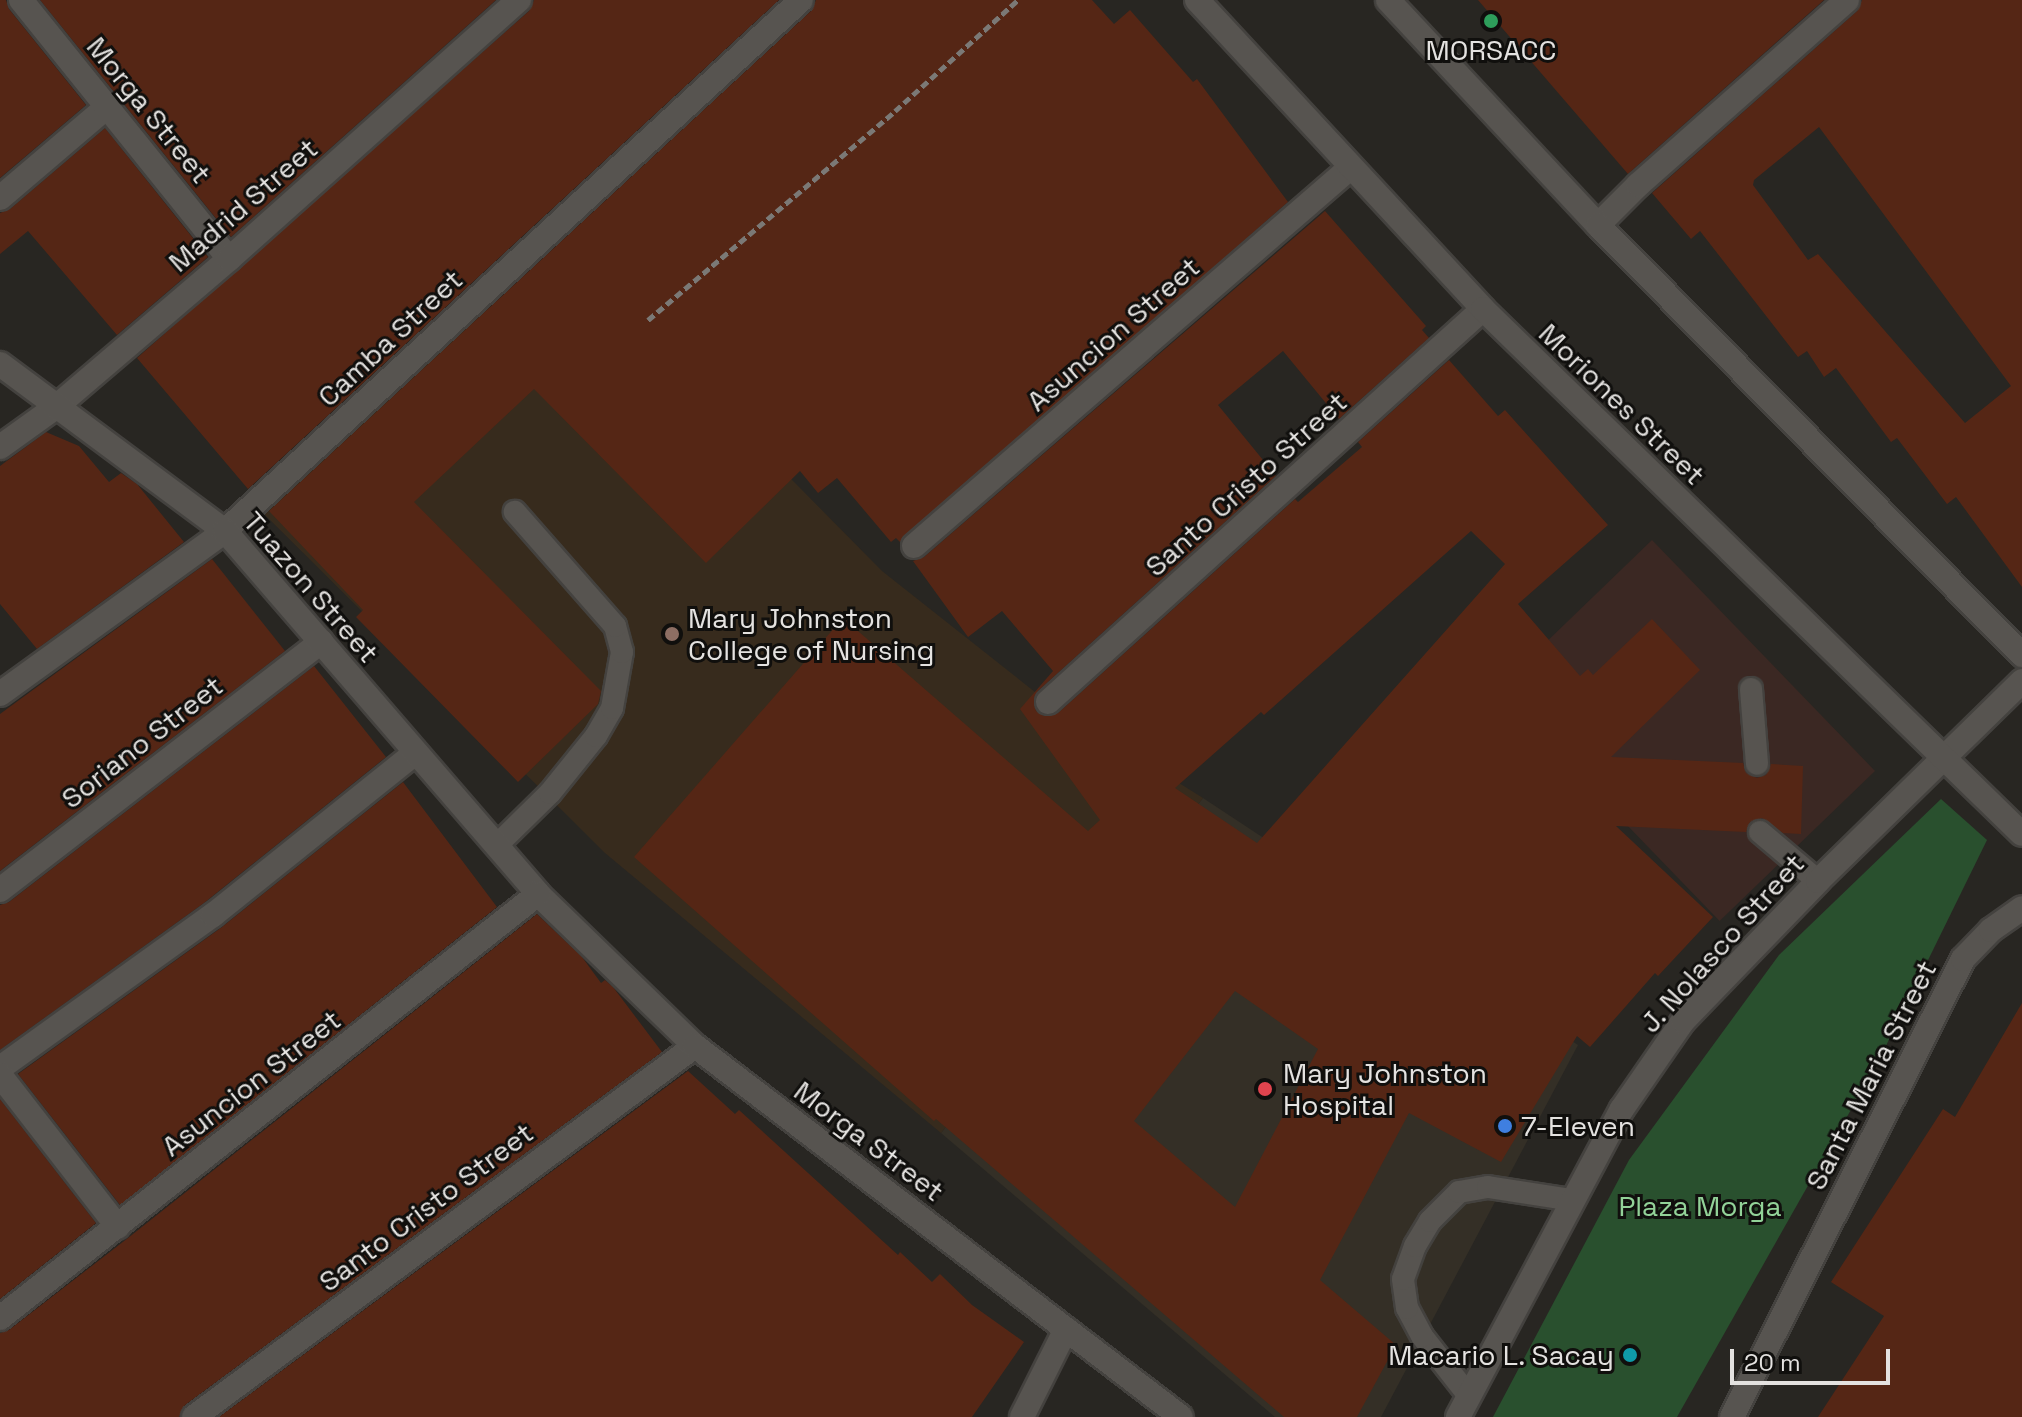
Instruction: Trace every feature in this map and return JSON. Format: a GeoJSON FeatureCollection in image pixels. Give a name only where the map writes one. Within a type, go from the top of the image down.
{"type":"FeatureCollection","features":[{"type":"Feature","properties":{"kind":"street","name":"Morga Street"},"geometry":{"type":"LineString","coordinates":[[21,0],[229,259]]}},
{"type":"Feature","properties":{"kind":"street","name":"Madrid Street"},"geometry":{"type":"LineString","coordinates":[[0,447],[57,406],[229,259],[519,0]]}},
{"type":"Feature","properties":{"kind":"street","name":"Camba Street"},"geometry":{"type":"LineString","coordinates":[[0,694],[225,531],[801,0]]}},
{"type":"Feature","properties":{"kind":"street","name":"Moriones Street"},"geometry":{"type":"LineString","coordinates":[[1197,0],[1483,309],[2022,834]]}},
{"type":"Feature","properties":{"kind":"street"},"geometry":{"type":"LineString","coordinates":[[1388,0],[1598,225],[2022,655]]}},
{"type":"Feature","properties":{"kind":"street"},"geometry":{"type":"LineString","coordinates":[[1598,225],[1638,185],[1847,0]]}},
{"type":"Feature","properties":{"kind":"street"},"geometry":{"type":"LineString","coordinates":[[0,198],[108,106]]}},
{"type":"Feature","properties":{"kind":"street","name":"Asuncion Street"},"geometry":{"type":"LineString","coordinates":[[914,546],[1351,167]]}},
{"type":"Feature","properties":{"kind":"street","name":"Santo Cristo Street"},"geometry":{"type":"LineString","coordinates":[[1048,702],[1483,309]]}},
{"type":"Feature","properties":{"kind":"street","name":"Tuazon Street"},"geometry":{"type":"LineString","coordinates":[[0,364],[225,531],[414,754],[538,894]]}},
{"type":"Feature","properties":{"kind":"street","name":"Soriano Street"},"geometry":{"type":"LineString","coordinates":[[0,890],[321,642]]}},
{"type":"Feature","properties":{"kind":"street","name":"J. Nolasco Street"},"geometry":{"type":"LineString","coordinates":[[1464,1406],[1622,1109],[1683,1021],[1818,881],[2022,681]]}},
{"type":"Feature","properties":{"kind":"street"},"geometry":{"type":"LineString","coordinates":[[0,1068],[213,915],[414,754]]}},
{"type":"Feature","properties":{"kind":"street","name":"Morga Street"},"geometry":{"type":"LineString","coordinates":[[538,894],[695,1046],[1181,1417]]}},
{"type":"Feature","properties":{"kind":"street","name":"Asuncion Street"},"geometry":{"type":"LineString","coordinates":[[0,1318],[538,894]]}},
{"type":"Feature","properties":{"kind":"street","name":"Santa Maria Street"},"geometry":{"type":"LineString","coordinates":[[1732,1417],[1963,959],[1991,930],[2022,908]]}},
{"type":"Feature","properties":{"kind":"street","name":"Santo Cristo Street"},"geometry":{"type":"LineString","coordinates":[[194,1417],[695,1046]]}},
{"type":"Feature","properties":{"kind":"street"},"geometry":{"type":"LineString","coordinates":[[0,1075],[118,1227]]}},
{"type":"Feature","properties":{"kind":"street"},"geometry":{"type":"LineString","coordinates":[[1022,1417],[1066,1329]]}},
{"type":"Feature","properties":{"kind":"lane"},"geometry":{"type":"LineString","coordinates":[[497,845],[550,793],[596,736],[612,708],[622,652],[615,626],[515,512]]}},
{"type":"Feature","properties":{"kind":"lane"},"geometry":{"type":"LineString","coordinates":[[1751,689],[1757,764]]}},
{"type":"Feature","properties":{"kind":"lane"},"geometry":{"type":"LineString","coordinates":[[1760,832],[1818,881]]}},
{"type":"Feature","properties":{"kind":"lane"},"geometry":{"type":"LineString","coordinates":[[1464,1406],[1407,1308],[1403,1279],[1415,1246],[1430,1221],[1459,1192],[1488,1187],[1572,1200]]}},
{"type":"Feature","properties":{"kind":"path"},"geometry":{"type":"LineString","coordinates":[[648,320],[895,111],[1018,0]]}},
{"type":"Feature","properties":{"kind":"shaded area","name":"Mary Johnston College of Nursing"},"geometry":{"type":"Polygon","coordinates":[[[562,247],[882,571],[1040,696],[1203,798],[941,1133],[605,853],[254,504],[562,247]]]}},
{"type":"Feature","properties":{"kind":"shaded area"},"geometry":{"type":"Polygon","coordinates":[[[1652,540],[1875,771],[1720,921],[1497,690],[1652,540]]]}},
{"type":"Feature","properties":{"kind":"shaded area","name":"Mary Johnston Hospital"},"geometry":{"type":"Polygon","coordinates":[[[1203,798],[1578,1045],[1381,1417],[1275,1417],[941,1133],[1203,798]]]}},
{"type":"Feature","properties":{"kind":"green space","name":"Plaza Morga"},"geometry":{"type":"Polygon","coordinates":[[[1941,799],[1987,840],[1878,1062],[1677,1417],[1493,1417],[1629,1160],[1779,955],[1941,799]]]}},
{"type":"Feature","properties":{"kind":"building"},"geometry":{"type":"Polygon","coordinates":[[[0,0],[6,0],[9,9],[86,105],[0,178],[0,0]]]}},
{"type":"Feature","properties":{"kind":"building"},"geometry":{"type":"Polygon","coordinates":[[[40,0],[496,0],[231,237],[40,0]]]}},
{"type":"Feature","properties":{"kind":"building"},"geometry":{"type":"Polygon","coordinates":[[[534,0],[779,0],[248,489],[137,358],[529,11],[534,0]]]}},
{"type":"Feature","properties":{"kind":"building"},"geometry":{"type":"Polygon","coordinates":[[[816,0],[1092,0],[1114,24],[1130,10],[1193,82],[1197,79],[1288,202],[900,542],[896,538],[891,542],[837,478],[818,493],[800,471],[706,563],[534,389],[414,502],[601,691],[598,704],[518,782],[356,617],[363,610],[269,511],[811,11],[816,0]]]}},
{"type":"Feature","properties":{"kind":"building"},"geometry":{"type":"Polygon","coordinates":[[[1478,0],[1824,0],[1628,174],[1478,0]]]}},
{"type":"Feature","properties":{"kind":"building"},"geometry":{"type":"Polygon","coordinates":[[[1862,0],[2022,0],[2022,587],[1956,497],[1947,504],[1897,438],[1891,442],[1836,368],[1824,377],[1807,351],[1798,357],[1700,231],[1691,239],[1652,193],[1857,11],[1862,0]],[[1819,127],[1754,180],[1753,185],[1808,260],[1818,254],[1965,423],[2011,386],[1819,127]]]}},
{"type":"Feature","properties":{"kind":"building"},"geometry":{"type":"Polygon","coordinates":[[[105,128],[208,257],[117,335],[28,231],[0,254],[0,213],[10,209],[105,128]]]}},
{"type":"Feature","properties":{"kind":"building"},"geometry":{"type":"Polygon","coordinates":[[[1325,211],[1426,326],[1422,330],[1429,338],[1339,419],[1283,351],[1218,405],[1276,476],[1038,691],[1034,698],[1036,711],[1044,716],[1058,713],[1295,499],[1298,502],[1362,447],[1358,442],[1449,360],[1498,416],[1505,410],[1608,525],[1518,604],[1580,676],[1588,669],[1593,675],[1652,619],[1700,670],[1611,757],[1743,763],[1746,773],[1757,778],[1766,775],[1771,764],[1803,766],[1801,834],[1783,833],[1762,818],[1750,822],[1746,832],[1616,826],[1713,917],[1658,976],[1655,973],[1590,1047],[1577,1036],[1501,1162],[1409,1113],[1320,1280],[1396,1345],[1357,1417],[1284,1417],[936,1119],[934,1121],[634,857],[843,618],[1088,831],[1100,820],[1020,709],[1053,671],[1002,611],[968,637],[913,561],[924,557],[1325,211]],[[1471,531],[1264,715],[1261,712],[1175,788],[1257,843],[1505,564],[1471,531]],[[1235,991],[1134,1121],[1235,1207],[1318,1049],[1235,991]]]}},
{"type":"Feature","properties":{"kind":"building"},"geometry":{"type":"Polygon","coordinates":[[[46,432],[79,446],[109,482],[121,473],[137,484],[184,542],[37,649],[0,604],[0,466],[46,432]]]}},
{"type":"Feature","properties":{"kind":"building"},"geometry":{"type":"Polygon","coordinates":[[[212,559],[285,651],[0,871],[0,714],[212,559]]]}},
{"type":"Feature","properties":{"kind":"building"},"geometry":{"type":"Polygon","coordinates":[[[314,666],[386,757],[204,903],[0,1050],[0,905],[9,902],[314,666]]]}},
{"type":"Feature","properties":{"kind":"building"},"geometry":{"type":"Polygon","coordinates":[[[403,782],[497,907],[120,1205],[18,1074],[222,927],[403,782]]]}},
{"type":"Feature","properties":{"kind":"building"},"geometry":{"type":"Polygon","coordinates":[[[537,914],[582,957],[601,983],[605,980],[613,987],[662,1052],[185,1405],[179,1417],[0,1417],[0,1333],[9,1330],[128,1238],[537,914]]]}},
{"type":"Feature","properties":{"kind":"building"},"geometry":{"type":"Polygon","coordinates":[[[2022,1003],[2022,1417],[1818,1417],[1884,1316],[1831,1282],[1943,1109],[1955,1117],[2022,1003]]]}},
{"type":"Feature","properties":{"kind":"building"},"geometry":{"type":"Polygon","coordinates":[[[688,1071],[735,1114],[739,1110],[898,1255],[900,1252],[932,1282],[940,1274],[972,1305],[1024,1342],[972,1417],[219,1417],[688,1071]]]}},
{"type":"Feature","properties":{"kind":"building"},"geometry":{"type":"Polygon","coordinates":[[[0,1099],[96,1223],[0,1299],[0,1099]]]}},
{"type":"Feature","properties":{"kind":"place","name":"MORSACC"},"geometry":{"type":"Point","coordinates":[1491,21]}},
{"type":"Feature","properties":{"kind":"place","name":"Mary Johnston College of Nursing"},"geometry":{"type":"Point","coordinates":[672,634]}},
{"type":"Feature","properties":{"kind":"place","name":"Mary Johnston Hospital"},"geometry":{"type":"Point","coordinates":[1265,1089]}},
{"type":"Feature","properties":{"kind":"place","name":"7-Eleven"},"geometry":{"type":"Point","coordinates":[1505,1126]}},
{"type":"Feature","properties":{"kind":"place","name":"Macario L. Sacay"},"geometry":{"type":"Point","coordinates":[1630,1355]}}]}
